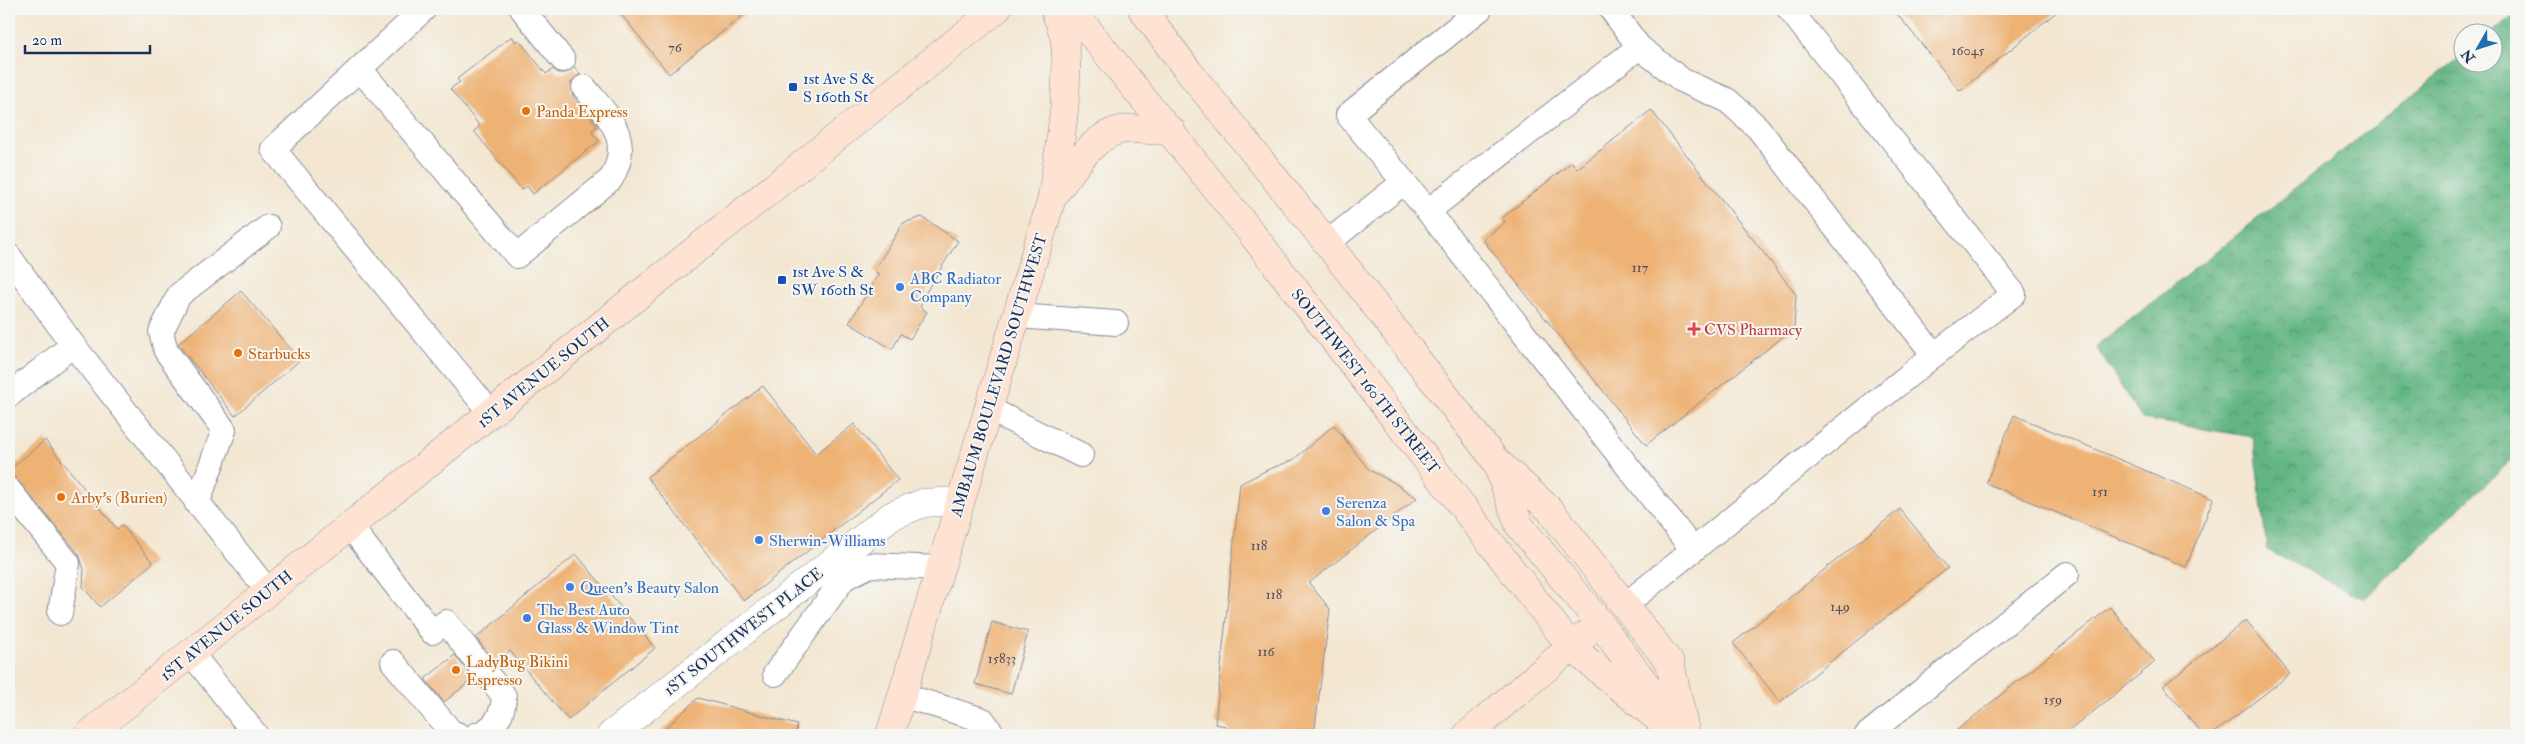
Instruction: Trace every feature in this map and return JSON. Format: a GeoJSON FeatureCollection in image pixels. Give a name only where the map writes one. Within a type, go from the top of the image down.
{"type":"FeatureCollection","features":[{"type":"Feature","properties":{"kind":"street","name":"1ST AVENUE SOUTH"},"geometry":{"type":"LineString","coordinates":[[90,735],[997,9]]}},
{"type":"Feature","properties":{"kind":"street","name":"AMBAUM BOULEVARD SOUTHWEST"},"geometry":{"type":"LineString","coordinates":[[890,735],[1052,198],[1066,73],[1065,40],[1054,9]]}},
{"type":"Feature","properties":{"kind":"street","name":"SOUTHWEST 160TH STREET"},"geometry":{"type":"LineString","coordinates":[[1071,9],[1171,130],[1572,648],[1678,735]]}},
{"type":"Feature","properties":{"kind":"street"},"geometry":{"type":"LineString","coordinates":[[1142,9],[1189,72],[1327,243],[1495,460],[1550,510],[1670,663],[1684,735]]}},
{"type":"Feature","properties":{"kind":"street"},"geometry":{"type":"LineString","coordinates":[[1052,198],[1084,155],[1102,138],[1127,129],[1162,132],[1171,130]]}},
{"type":"Feature","properties":{"kind":"street"},"geometry":{"type":"LineString","coordinates":[[1495,460],[1519,525],[1599,622],[1684,735]]}},
{"type":"Feature","properties":{"kind":"street","name":"1ST SOUTHWEST PLACE"},"geometry":{"type":"LineString","coordinates":[[610,735],[891,516],[923,503],[960,501]]}},
{"type":"Feature","properties":{"kind":"street"},"geometry":{"type":"LineString","coordinates":[[1482,731],[1599,622]]}},
{"type":"Feature","properties":{"kind":"lane"},"geometry":{"type":"LineString","coordinates":[[424,9],[273,149],[491,414]]}},
{"type":"Feature","properties":{"kind":"lane"},"geometry":{"type":"LineString","coordinates":[[522,9],[563,60]]}},
{"type":"Feature","properties":{"kind":"lane"},"geometry":{"type":"LineString","coordinates":[[1480,9],[1348,115],[1428,211],[1693,550]]}},
{"type":"Feature","properties":{"kind":"lane"},"geometry":{"type":"LineString","coordinates":[[1611,9],[1639,47],[1683,81],[1728,100],[1758,128],[1934,355]]}},
{"type":"Feature","properties":{"kind":"lane"},"geometry":{"type":"LineString","coordinates":[[1625,605],[1934,355],[2014,294],[1789,9]]}},
{"type":"Feature","properties":{"kind":"lane"},"geometry":{"type":"LineString","coordinates":[[1428,211],[1639,47]]}},
{"type":"Feature","properties":{"kind":"lane"},"geometry":{"type":"LineString","coordinates":[[360,69],[517,256],[611,179],[618,166],[621,152],[620,137],[614,124],[584,87]]}},
{"type":"Feature","properties":{"kind":"lane"},"geometry":{"type":"LineString","coordinates":[[1327,243],[1404,182]]}},
{"type":"Feature","properties":{"kind":"lane"},"geometry":{"type":"LineString","coordinates":[[197,504],[224,430],[166,351],[161,332],[179,295],[268,227]]}},
{"type":"Feature","properties":{"kind":"lane"},"geometry":{"type":"LineString","coordinates":[[9,256],[72,345],[268,592]]}},
{"type":"Feature","properties":{"kind":"lane"},"geometry":{"type":"LineString","coordinates":[[1016,316],[1116,323]]}},
{"type":"Feature","properties":{"kind":"lane"},"geometry":{"type":"LineString","coordinates":[[9,395],[72,345]]}},
{"type":"Feature","properties":{"kind":"lane"},"geometry":{"type":"LineString","coordinates":[[988,408],[1080,455]]}},
{"type":"Feature","properties":{"kind":"lane"},"geometry":{"type":"LineString","coordinates":[[9,490],[68,562],[60,613]]}},
{"type":"Feature","properties":{"kind":"lane"},"geometry":{"type":"LineString","coordinates":[[350,526],[432,632],[446,622],[504,696],[500,718],[493,727],[476,735]]}},
{"type":"Feature","properties":{"kind":"lane"},"geometry":{"type":"LineString","coordinates":[[774,674],[844,578],[870,565],[940,568]]}},
{"type":"Feature","properties":{"kind":"lane"},"geometry":{"type":"LineString","coordinates":[[1867,735],[2067,574]]}},
{"type":"Feature","properties":{"kind":"lane"},"geometry":{"type":"LineString","coordinates":[[191,653],[256,735]]}},
{"type":"Feature","properties":{"kind":"lane"},"geometry":{"type":"LineString","coordinates":[[393,662],[451,732],[459,735]]}},
{"type":"Feature","properties":{"kind":"lane"},"geometry":{"type":"LineString","coordinates":[[902,695],[983,720],[993,735]]}},
{"type":"Feature","properties":{"kind":"green space"},"geometry":{"type":"Polygon","coordinates":[[[2516,14],[2516,459],[2510,461],[2364,599],[2267,550],[2253,437],[2142,419],[2096,347],[2452,64],[2452,72],[2502,72],[2502,24],[2516,14]]]}},
{"type":"Feature","properties":{"kind":"building"},"geometry":{"type":"Polygon","coordinates":[[[617,9],[751,9],[669,74],[617,9]]]}},
{"type":"Feature","properties":{"kind":"building"},"geometry":{"type":"Polygon","coordinates":[[[1893,9],[2060,9],[1960,91],[1893,9]]]}},
{"type":"Feature","properties":{"kind":"building","name":"Panda Express"},"geometry":{"type":"Polygon","coordinates":[[[512,36],[516,42],[519,40],[546,74],[553,69],[558,73],[566,73],[574,67],[580,74],[571,83],[573,96],[597,126],[591,131],[599,141],[533,194],[527,186],[522,190],[474,131],[480,126],[450,89],[460,82],[457,79],[512,36]]]}},
{"type":"Feature","properties":{"kind":"building","name":"CVS Pharmacy"},"geometry":{"type":"Polygon","coordinates":[[[1651,110],[1796,294],[1794,328],[1646,445],[1483,240],[1505,222],[1502,218],[1572,162],[1577,169],[1651,110]]]}},
{"type":"Feature","properties":{"kind":"building","name":"ABC Radiator Company"},"geometry":{"type":"Polygon","coordinates":[[[922,217],[958,241],[921,300],[923,301],[920,307],[927,312],[910,339],[901,334],[892,349],[849,323],[879,274],[874,271],[903,223],[922,217]]]}},
{"type":"Feature","properties":{"kind":"building","name":"Starbucks"},"geometry":{"type":"Polygon","coordinates":[[[241,291],[300,360],[235,416],[178,344],[241,291]]]}},
{"type":"Feature","properties":{"kind":"building","name":"Sherwin-Williams"},"geometry":{"type":"Polygon","coordinates":[[[763,386],[816,454],[854,424],[898,480],[744,601],[647,477],[763,386]]]}},
{"type":"Feature","properties":{"kind":"building"},"geometry":{"type":"Polygon","coordinates":[[[2014,415],[2213,499],[2186,567],[1986,483],[2014,415]]]}},
{"type":"Feature","properties":{"kind":"building"},"geometry":{"type":"Polygon","coordinates":[[[1334,425],[1369,470],[1393,482],[1417,498],[1309,583],[1330,609],[1314,735],[1233,735],[1226,726],[1215,724],[1240,484],[1267,470],[1293,460],[1334,425]]]}},
{"type":"Feature","properties":{"kind":"building","name":"Arby's (Burien)"},"geometry":{"type":"Polygon","coordinates":[[[45,440],[117,529],[122,525],[153,563],[100,607],[83,587],[84,569],[79,554],[9,470],[45,440]]]}},
{"type":"Feature","properties":{"kind":"building"},"geometry":{"type":"Polygon","coordinates":[[[1900,509],[1948,568],[1780,702],[1733,643],[1900,509]]]}},
{"type":"Feature","properties":{"kind":"building"},"geometry":{"type":"Polygon","coordinates":[[[576,554],[655,648],[568,720],[510,651],[495,662],[476,638],[576,554]]]}},
{"type":"Feature","properties":{"kind":"building"},"geometry":{"type":"Polygon","coordinates":[[[2110,607],[2155,662],[2064,735],[1951,735],[2110,607]]]}},
{"type":"Feature","properties":{"kind":"building"},"geometry":{"type":"Polygon","coordinates":[[[2246,620],[2290,674],[2212,735],[2203,735],[2163,686],[2246,620]]]}},
{"type":"Feature","properties":{"kind":"building"},"geometry":{"type":"Polygon","coordinates":[[[992,622],[1028,632],[1011,694],[975,684],[992,622]]]}},
{"type":"Feature","properties":{"kind":"building"},"geometry":{"type":"Polygon","coordinates":[[[455,655],[473,679],[444,702],[425,679],[455,655]]]}},
{"type":"Feature","properties":{"kind":"building"},"geometry":{"type":"Polygon","coordinates":[[[698,698],[797,725],[796,735],[658,735],[698,698]]]}},
{"type":"Feature","properties":{"kind":"place","name":"1st Ave S & S 160th St"},"geometry":{"type":"Point","coordinates":[793,87]}},
{"type":"Feature","properties":{"kind":"place","name":"Panda Express"},"geometry":{"type":"Point","coordinates":[526,111]}},
{"type":"Feature","properties":{"kind":"place","name":"1st Ave S & SW 160th St"},"geometry":{"type":"Point","coordinates":[782,280]}},
{"type":"Feature","properties":{"kind":"place","name":"ABC Radiator Company"},"geometry":{"type":"Point","coordinates":[900,287]}},
{"type":"Feature","properties":{"kind":"place","name":"CVS Pharmacy"},"geometry":{"type":"Point","coordinates":[1694,329]}},
{"type":"Feature","properties":{"kind":"place","name":"Starbucks"},"geometry":{"type":"Point","coordinates":[238,353]}},
{"type":"Feature","properties":{"kind":"place","name":"Arby's (Burien)"},"geometry":{"type":"Point","coordinates":[61,497]}},
{"type":"Feature","properties":{"kind":"place","name":"Serenza Salon & Spa"},"geometry":{"type":"Point","coordinates":[1326,511]}},
{"type":"Feature","properties":{"kind":"place","name":"Sherwin-Williams"},"geometry":{"type":"Point","coordinates":[759,540]}},
{"type":"Feature","properties":{"kind":"place","name":"Queen's Beauty Salon"},"geometry":{"type":"Point","coordinates":[570,587]}},
{"type":"Feature","properties":{"kind":"place","name":"The Best Auto Glass & Window Tint"},"geometry":{"type":"Point","coordinates":[527,618]}},
{"type":"Feature","properties":{"kind":"place","name":"LadyBug Bikini Espresso"},"geometry":{"type":"Point","coordinates":[456,670]}}]}
